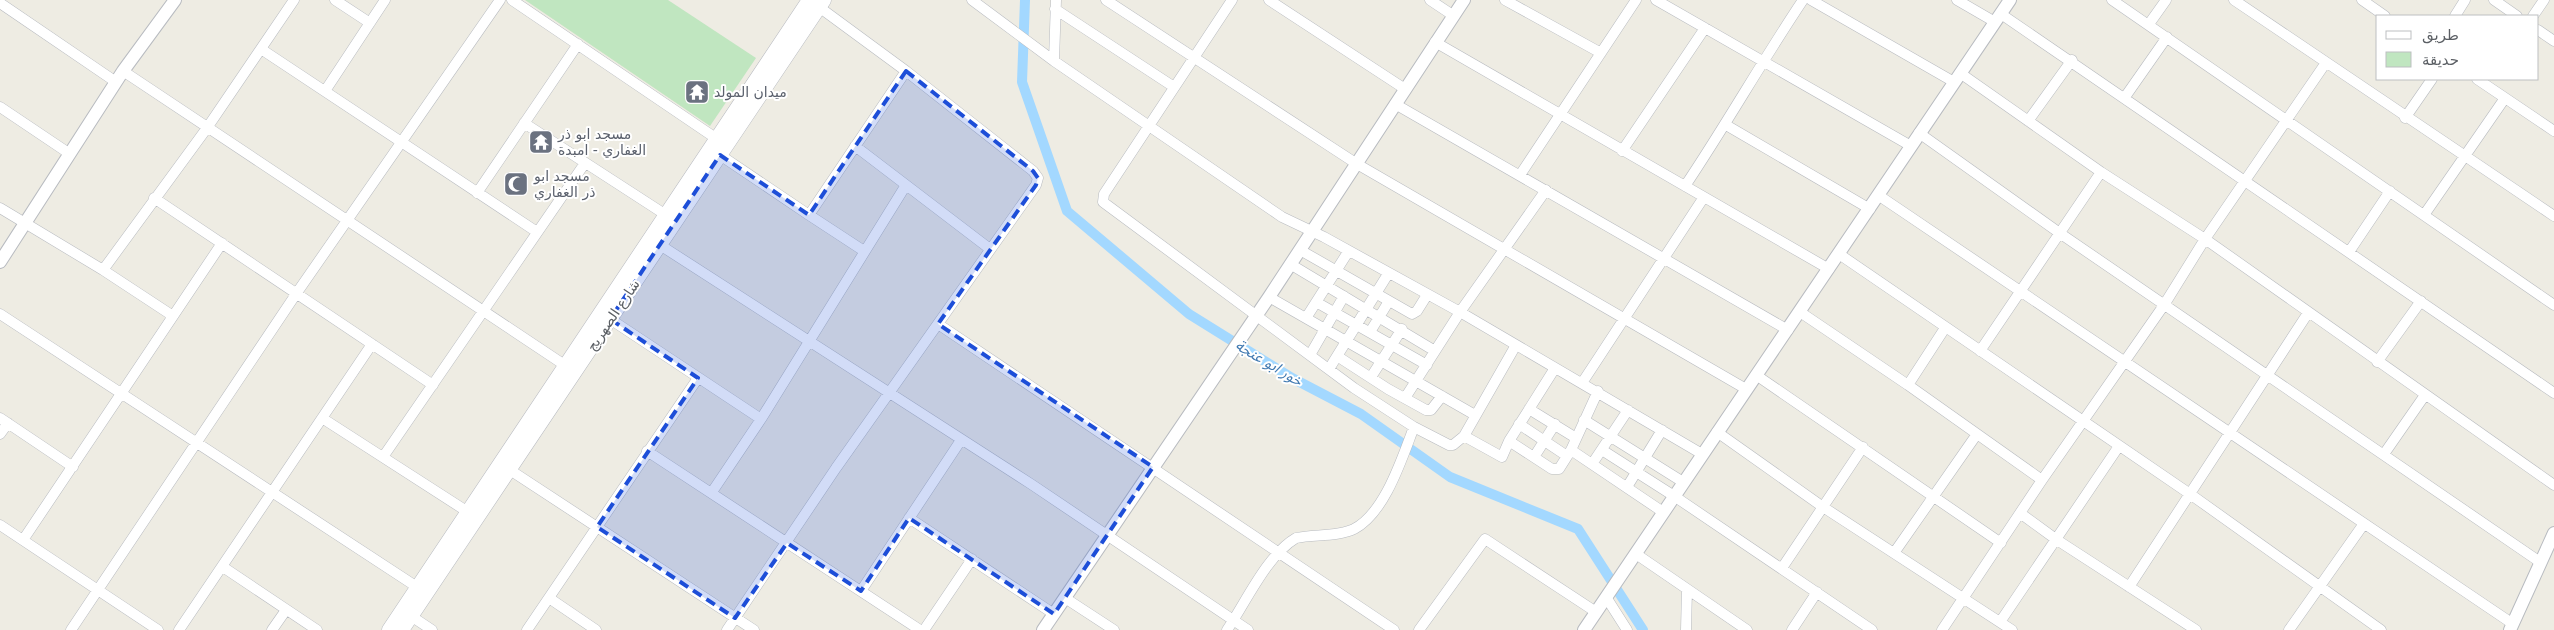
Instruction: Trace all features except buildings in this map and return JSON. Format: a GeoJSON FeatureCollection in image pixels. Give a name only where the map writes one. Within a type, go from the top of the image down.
{"type":"FeatureCollection","features":[{"type":"Feature","properties":{"kind":"main road","name":"شارع الصهريج"},"geometry":{"type":"LineString","coordinates":[[389,630],[717,138],[818,2]]}},
{"type":"Feature","properties":{"kind":"main road","name":"شارع الصهريج"},"geometry":{"type":"LineString","coordinates":[[402,630],[720,155],[818,2]]}},
{"type":"Feature","properties":{"kind":"street"},"geometry":{"type":"LineString","coordinates":[[0,262],[26,225],[123,71],[175,0]]}},
{"type":"Feature","properties":{"kind":"street"},"geometry":{"type":"LineString","coordinates":[[103,270],[207,128],[294,0]]}},
{"type":"Feature","properties":{"kind":"street"},"geometry":{"type":"LineString","coordinates":[[335,0],[370,23]]}},
{"type":"Feature","properties":{"kind":"street"},"geometry":{"type":"LineString","coordinates":[[325,90],[385,0]]}},
{"type":"Feature","properties":{"kind":"street"},"geometry":{"type":"LineString","coordinates":[[71,630],[296,294],[500,0]]}},
{"type":"Feature","properties":{"kind":"street"},"geometry":{"type":"LineString","coordinates":[[512,0],[717,138]]}},
{"type":"Feature","properties":{"kind":"street"},"geometry":{"type":"LineString","coordinates":[[972,0],[1148,127],[1282,217],[1460,312],[1702,454]]}},
{"type":"Feature","properties":{"kind":"street"},"geometry":{"type":"LineString","coordinates":[[1106,0],[1356,164],[1746,389]]}},
{"type":"Feature","properties":{"kind":"street"},"geometry":{"type":"LineString","coordinates":[[1232,0],[1104,194],[1103,202],[1257,314],[1329,370],[1414,427],[1449,445],[1453,446],[1464,436],[1516,346]]}},
{"type":"Feature","properties":{"kind":"street"},"geometry":{"type":"LineString","coordinates":[[1269,0],[1405,89]]}},
{"type":"Feature","properties":{"kind":"street"},"geometry":{"type":"LineString","coordinates":[[1430,0],[1454,16]]}},
{"type":"Feature","properties":{"kind":"street"},"geometry":{"type":"LineString","coordinates":[[1043,630],[1269,297],[1464,0]]}},
{"type":"Feature","properties":{"kind":"street"},"geometry":{"type":"LineString","coordinates":[[1505,0],[1601,53]]}},
{"type":"Feature","properties":{"kind":"street"},"geometry":{"type":"LineString","coordinates":[[1520,175],[1636,0]]}},
{"type":"Feature","properties":{"kind":"street"},"geometry":{"type":"LineString","coordinates":[[1656,0],[1763,59],[1911,146]]}},
{"type":"Feature","properties":{"kind":"street"},"geometry":{"type":"LineString","coordinates":[[1685,186],[1726,125],[1763,59],[1803,0]]}},
{"type":"Feature","properties":{"kind":"street"},"geometry":{"type":"LineString","coordinates":[[1810,0],[1957,77],[2028,121],[2101,172],[2205,239],[2377,362],[2554,484]]}},
{"type":"Feature","properties":{"kind":"street"},"geometry":{"type":"LineString","coordinates":[[1957,0],[1998,18],[2072,60],[2554,392]]}},
{"type":"Feature","properties":{"kind":"street"},"geometry":{"type":"LineString","coordinates":[[1584,630],[2010,0]]}},
{"type":"Feature","properties":{"kind":"street"},"geometry":{"type":"LineString","coordinates":[[2112,0],[2150,24],[2554,305]]}},
{"type":"Feature","properties":{"kind":"street"},"geometry":{"type":"LineString","coordinates":[[2150,24],[2166,0]]}},
{"type":"Feature","properties":{"kind":"street"},"geometry":{"type":"LineString","coordinates":[[2234,0],[2248,4],[2325,64],[2554,216]]}},
{"type":"Feature","properties":{"kind":"street"},"geometry":{"type":"LineString","coordinates":[[2455,15],[2465,0]]}},
{"type":"Feature","properties":{"kind":"street"},"geometry":{"type":"LineString","coordinates":[[2494,0],[2516,15]]}},
{"type":"Feature","properties":{"kind":"street"},"geometry":{"type":"LineString","coordinates":[[2534,15],[2544,0]]}},
{"type":"Feature","properties":{"kind":"street"},"geometry":{"type":"LineString","coordinates":[[2366,1],[2384,15]]}},
{"type":"Feature","properties":{"kind":"street"},"geometry":{"type":"LineString","coordinates":[[727,630],[888,393],[1036,185],[1038,178],[1033,171],[818,2]]}},
{"type":"Feature","properties":{"kind":"street"},"geometry":{"type":"LineString","coordinates":[[0,3],[116,82]]}},
{"type":"Feature","properties":{"kind":"street"},"geometry":{"type":"LineString","coordinates":[[1054,61],[1055,4]]}},
{"type":"Feature","properties":{"kind":"street"},"geometry":{"type":"LineString","coordinates":[[1055,4],[1174,87]]}},
{"type":"Feature","properties":{"kind":"street"},"geometry":{"type":"LineString","coordinates":[[1622,151],[1705,28]]}},
{"type":"Feature","properties":{"kind":"street"},"geometry":{"type":"LineString","coordinates":[[2539,31],[2554,41]]}},
{"type":"Feature","properties":{"kind":"street"},"geometry":{"type":"LineString","coordinates":[[2126,97],[2168,37]]}},
{"type":"Feature","properties":{"kind":"street"},"geometry":{"type":"LineString","coordinates":[[1436,42],[1560,116],[1829,269]]}},
{"type":"Feature","properties":{"kind":"street"},"geometry":{"type":"LineString","coordinates":[[477,193],[578,44]]}},
{"type":"Feature","properties":{"kind":"street"},"geometry":{"type":"LineString","coordinates":[[261,48],[538,232]]}},
{"type":"Feature","properties":{"kind":"street"},"geometry":{"type":"LineString","coordinates":[[2028,121],[2072,60]]}},
{"type":"Feature","properties":{"kind":"street"},"geometry":{"type":"LineString","coordinates":[[1942,630],[2042,480],[2164,305],[2205,239],[2325,64]]}},
{"type":"Feature","properties":{"kind":"street"},"geometry":{"type":"LineString","coordinates":[[123,71],[566,366]]}},
{"type":"Feature","properties":{"kind":"street"},"geometry":{"type":"LineString","coordinates":[[809,215],[906,71]]}},
{"type":"Feature","properties":{"kind":"street"},"geometry":{"type":"LineString","coordinates":[[2405,118],[2431,80]]}},
{"type":"Feature","properties":{"kind":"street"},"geometry":{"type":"LineString","coordinates":[[2478,80],[2554,131]]}},
{"type":"Feature","properties":{"kind":"street"},"geometry":{"type":"LineString","coordinates":[[2424,215],[2505,98]]}},
{"type":"Feature","properties":{"kind":"street"},"geometry":{"type":"LineString","coordinates":[[1395,104],[1665,257],[1788,330]]}},
{"type":"Feature","properties":{"kind":"street"},"geometry":{"type":"LineString","coordinates":[[0,107],[70,154]]}},
{"type":"Feature","properties":{"kind":"street"},"geometry":{"type":"LineString","coordinates":[[524,123],[666,215]]}},
{"type":"Feature","properties":{"kind":"street"},"geometry":{"type":"LineString","coordinates":[[1726,125],[1870,209]]}},
{"type":"Feature","properties":{"kind":"street"},"geometry":{"type":"LineString","coordinates":[[1919,133],[2061,234],[2540,562]]}},
{"type":"Feature","properties":{"kind":"street"},"geometry":{"type":"LineString","coordinates":[[855,146],[990,249]]}},
{"type":"Feature","properties":{"kind":"street"},"geometry":{"type":"LineString","coordinates":[[720,155],[864,251]]}},
{"type":"Feature","properties":{"kind":"street"},"geometry":{"type":"LineString","coordinates":[[383,457],[585,163]]}},
{"type":"Feature","properties":{"kind":"street"},"geometry":{"type":"LineString","coordinates":[[1980,351],[2061,234],[2101,172]]}},
{"type":"Feature","properties":{"kind":"street"},"geometry":{"type":"LineString","coordinates":[[712,492],[761,419],[906,185]]}},
{"type":"Feature","properties":{"kind":"street"},"geometry":{"type":"LineString","coordinates":[[1405,398],[1460,312],[1546,190]]}},
{"type":"Feature","properties":{"kind":"street"},"geometry":{"type":"LineString","coordinates":[[2349,252],[2390,191]]}},
{"type":"Feature","properties":{"kind":"street"},"geometry":{"type":"LineString","coordinates":[[1878,195],[2512,627],[2554,532]]}},
{"type":"Feature","properties":{"kind":"street"},"geometry":{"type":"LineString","coordinates":[[1582,383],[1704,197]]}},
{"type":"Feature","properties":{"kind":"street"},"geometry":{"type":"LineString","coordinates":[[154,198],[433,385]]}},
{"type":"Feature","properties":{"kind":"street"},"geometry":{"type":"LineString","coordinates":[[0,208],[103,270],[174,316]]}},
{"type":"Feature","properties":{"kind":"street"},"geometry":{"type":"LineString","coordinates":[[23,540],[222,244]]}},
{"type":"Feature","properties":{"kind":"street"},"geometry":{"type":"LineString","coordinates":[[660,245],[1108,534],[1248,630]]}},
{"type":"Feature","properties":{"kind":"street"},"geometry":{"type":"LineString","coordinates":[[1300,250],[1404,309],[1415,313],[1427,294]]}},
{"type":"Feature","properties":{"kind":"street"},"geometry":{"type":"LineString","coordinates":[[1306,318],[1348,252]]}},
{"type":"Feature","properties":{"kind":"street"},"geometry":{"type":"LineString","coordinates":[[1839,254],[2190,494],[2319,588],[2381,630]]}},
{"type":"Feature","properties":{"kind":"street"},"geometry":{"type":"LineString","coordinates":[[1290,264],[1325,286],[1380,316],[1435,351]]}},
{"type":"Feature","properties":{"kind":"street"},"geometry":{"type":"LineString","coordinates":[[1329,370],[1388,274]]}},
{"type":"Feature","properties":{"kind":"street"},"geometry":{"type":"LineString","coordinates":[[1310,354],[1344,296]]}},
{"type":"Feature","properties":{"kind":"street"},"geometry":{"type":"LineString","coordinates":[[1269,297],[1476,415]]}},
{"type":"Feature","properties":{"kind":"street"},"geometry":{"type":"LineString","coordinates":[[1370,332],[1390,301]]}},
{"type":"Feature","properties":{"kind":"street"},"geometry":{"type":"LineString","coordinates":[[2377,362],[2421,301]]}},
{"type":"Feature","properties":{"kind":"street"},"geometry":{"type":"LineString","coordinates":[[1316,302],[1427,365]]}},
{"type":"Feature","properties":{"kind":"street"},"geometry":{"type":"LineString","coordinates":[[1371,377],[1392,345],[1404,309]]}},
{"type":"Feature","properties":{"kind":"street"},"geometry":{"type":"LineString","coordinates":[[1800,312],[1908,385],[2042,480]]}},
{"type":"Feature","properties":{"kind":"street"},"geometry":{"type":"LineString","coordinates":[[2129,586],[2308,313]]}},
{"type":"Feature","properties":{"kind":"street"},"geometry":{"type":"LineString","coordinates":[[0,314],[122,392],[417,587]]}},
{"type":"Feature","properties":{"kind":"street"},"geometry":{"type":"LineString","coordinates":[[610,319],[761,419]]}},
{"type":"Feature","properties":{"kind":"street"},"geometry":{"type":"LineString","coordinates":[[938,324],[1154,467],[1394,630]]}},
{"type":"Feature","properties":{"kind":"street"},"geometry":{"type":"LineString","coordinates":[[1908,385],[1945,328]]}},
{"type":"Feature","properties":{"kind":"street"},"geometry":{"type":"LineString","coordinates":[[179,630],[372,344]]}},
{"type":"Feature","properties":{"kind":"street"},"geometry":{"type":"LineString","coordinates":[[1337,356],[1382,385],[1429,410],[1442,396]]}},
{"type":"Feature","properties":{"kind":"street"},"geometry":{"type":"LineString","coordinates":[[1464,436],[1502,457],[1519,424],[1555,368]]}},
{"type":"Feature","properties":{"kind":"street"},"geometry":{"type":"LineString","coordinates":[[1756,375],[2000,543]]}},
{"type":"Feature","properties":{"kind":"street"},"geometry":{"type":"LineString","coordinates":[[527,630],[698,378]]}},
{"type":"Feature","properties":{"kind":"street"},"geometry":{"type":"LineString","coordinates":[[1372,400],[1382,385]]}},
{"type":"Feature","properties":{"kind":"street"},"geometry":{"type":"LineString","coordinates":[[1509,441],[1555,469],[1561,467],[1598,392]]}},
{"type":"Feature","properties":{"kind":"street"},"geometry":{"type":"LineString","coordinates":[[2384,454],[2425,395]]}},
{"type":"Feature","properties":{"kind":"street"},"geometry":{"type":"LineString","coordinates":[[1529,409],[1576,438]]}},
{"type":"Feature","properties":{"kind":"street"},"geometry":{"type":"LineString","coordinates":[[1592,464],[1628,410]]}},
{"type":"Feature","properties":{"kind":"street"},"geometry":{"type":"LineString","coordinates":[[322,418],[468,512]]}},
{"type":"Feature","properties":{"kind":"street"},"geometry":{"type":"LineString","coordinates":[[1584,420],[1684,482]]}},
{"type":"Feature","properties":{"kind":"street"},"geometry":{"type":"LineString","coordinates":[[0,434],[4,421],[73,467]]}},
{"type":"Feature","properties":{"kind":"street"},"geometry":{"type":"LineString","coordinates":[[1519,424],[1544,441],[1592,464],[1663,512]]}},
{"type":"Feature","properties":{"kind":"street"},"geometry":{"type":"LineString","coordinates":[[1534,457],[1555,424]]}},
{"type":"Feature","properties":{"kind":"street"},"geometry":{"type":"LineString","coordinates":[[1227,630],[1278,553],[1296,538],[1338,533],[1353,529],[1363,522],[1383,496],[1414,427]]}},
{"type":"Feature","properties":{"kind":"street"},"geometry":{"type":"LineString","coordinates":[[1627,487],[1662,430]]}},
{"type":"Feature","properties":{"kind":"street"},"geometry":{"type":"LineString","coordinates":[[1717,432],[1823,507],[2012,630]]}},
{"type":"Feature","properties":{"kind":"street"},"geometry":{"type":"LineString","coordinates":[[1894,553],[1977,434]]}},
{"type":"Feature","properties":{"kind":"street"},"geometry":{"type":"LineString","coordinates":[[861,592],[961,440]]}},
{"type":"Feature","properties":{"kind":"street"},"geometry":{"type":"LineString","coordinates":[[2000,622],[2119,446]]}},
{"type":"Feature","properties":{"kind":"street"},"geometry":{"type":"LineString","coordinates":[[1782,568],[1863,447]]}},
{"type":"Feature","properties":{"kind":"street"},"geometry":{"type":"LineString","coordinates":[[1602,450],[1674,496],[1872,630]]}},
{"type":"Feature","properties":{"kind":"street"},"geometry":{"type":"LineString","coordinates":[[647,451],[920,630]]}},
{"type":"Feature","properties":{"kind":"street"},"geometry":{"type":"LineString","coordinates":[[510,470],[754,630]]}},
{"type":"Feature","properties":{"kind":"street"},"geometry":{"type":"LineString","coordinates":[[2020,513],[2057,540],[2196,630]]}},
{"type":"Feature","properties":{"kind":"street"},"geometry":{"type":"LineString","coordinates":[[909,518],[1054,614]]}},
{"type":"Feature","properties":{"kind":"street"},"geometry":{"type":"LineString","coordinates":[[2289,630],[2363,524]]}},
{"type":"Feature","properties":{"kind":"street"},"geometry":{"type":"LineString","coordinates":[[0,525],[158,630]]}},
{"type":"Feature","properties":{"kind":"street"},"geometry":{"type":"LineString","coordinates":[[1419,630],[1485,539],[1596,612]]}},
{"type":"Feature","properties":{"kind":"street"},"geometry":{"type":"LineString","coordinates":[[1636,554],[1747,630]]}},
{"type":"Feature","properties":{"kind":"street"},"geometry":{"type":"LineString","coordinates":[[924,630],[972,559]]}},
{"type":"Feature","properties":{"kind":"street"},"geometry":{"type":"LineString","coordinates":[[223,567],[317,630]]}},
{"type":"Feature","properties":{"kind":"street"},"geometry":{"type":"LineString","coordinates":[[1686,630],[1687,590]]}},
{"type":"Feature","properties":{"kind":"street"},"geometry":{"type":"LineString","coordinates":[[1610,592],[1626,630]]}},
{"type":"Feature","properties":{"kind":"street"},"geometry":{"type":"LineString","coordinates":[[1792,630],[1818,592]]}},
{"type":"Feature","properties":{"kind":"street"},"geometry":{"type":"LineString","coordinates":[[549,598],[596,630]]}},
{"type":"Feature","properties":{"kind":"street"},"geometry":{"type":"LineString","coordinates":[[1065,598],[1114,630]]}},
{"type":"Feature","properties":{"kind":"street"},"geometry":{"type":"LineString","coordinates":[[272,630],[286,610]]}},
{"type":"Feature","properties":{"kind":"street"},"geometry":{"type":"LineString","coordinates":[[411,616],[432,630]]}},
{"type":"Feature","properties":{"kind":"highlighted area"},"geometry":{"type":"Polygon","coordinates":[[[906,71],[1033,171],[1038,178],[1036,185],[938,324],[1153,467],[1054,614],[909,518],[861,591],[787,543],[735,618],[597,527],[698,378],[610,319],[720,155],[809,215],[906,71]]]}},
{"type":"Feature","properties":{"kind":"green space","name":"ميدان المولد"},"geometry":{"type":"Polygon","coordinates":[[[525,0],[668,0],[756,58],[710,126],[525,0]]]}},
{"type":"Feature","properties":{"kind":"waterway","name":"خور ابو عنجة"},"geometry":{"type":"LineString","coordinates":[[1025,0],[1022,82],[1067,211],[1189,314],[1292,378],[1361,414],[1450,477],[1578,529],[1643,630]]}},
{"type":"Feature","properties":{"kind":"place","name":"ميدان المولد"},"geometry":{"type":"Point","coordinates":[697,92]}},
{"type":"Feature","properties":{"kind":"place","name":"مسجد ابو ذر الغفاري - امبدة"},"geometry":{"type":"Point","coordinates":[541,142]}},
{"type":"Feature","properties":{"kind":"place","name":"مسجد ابو ذر الغفاري"},"geometry":{"type":"Point","coordinates":[516,184]}}]}
